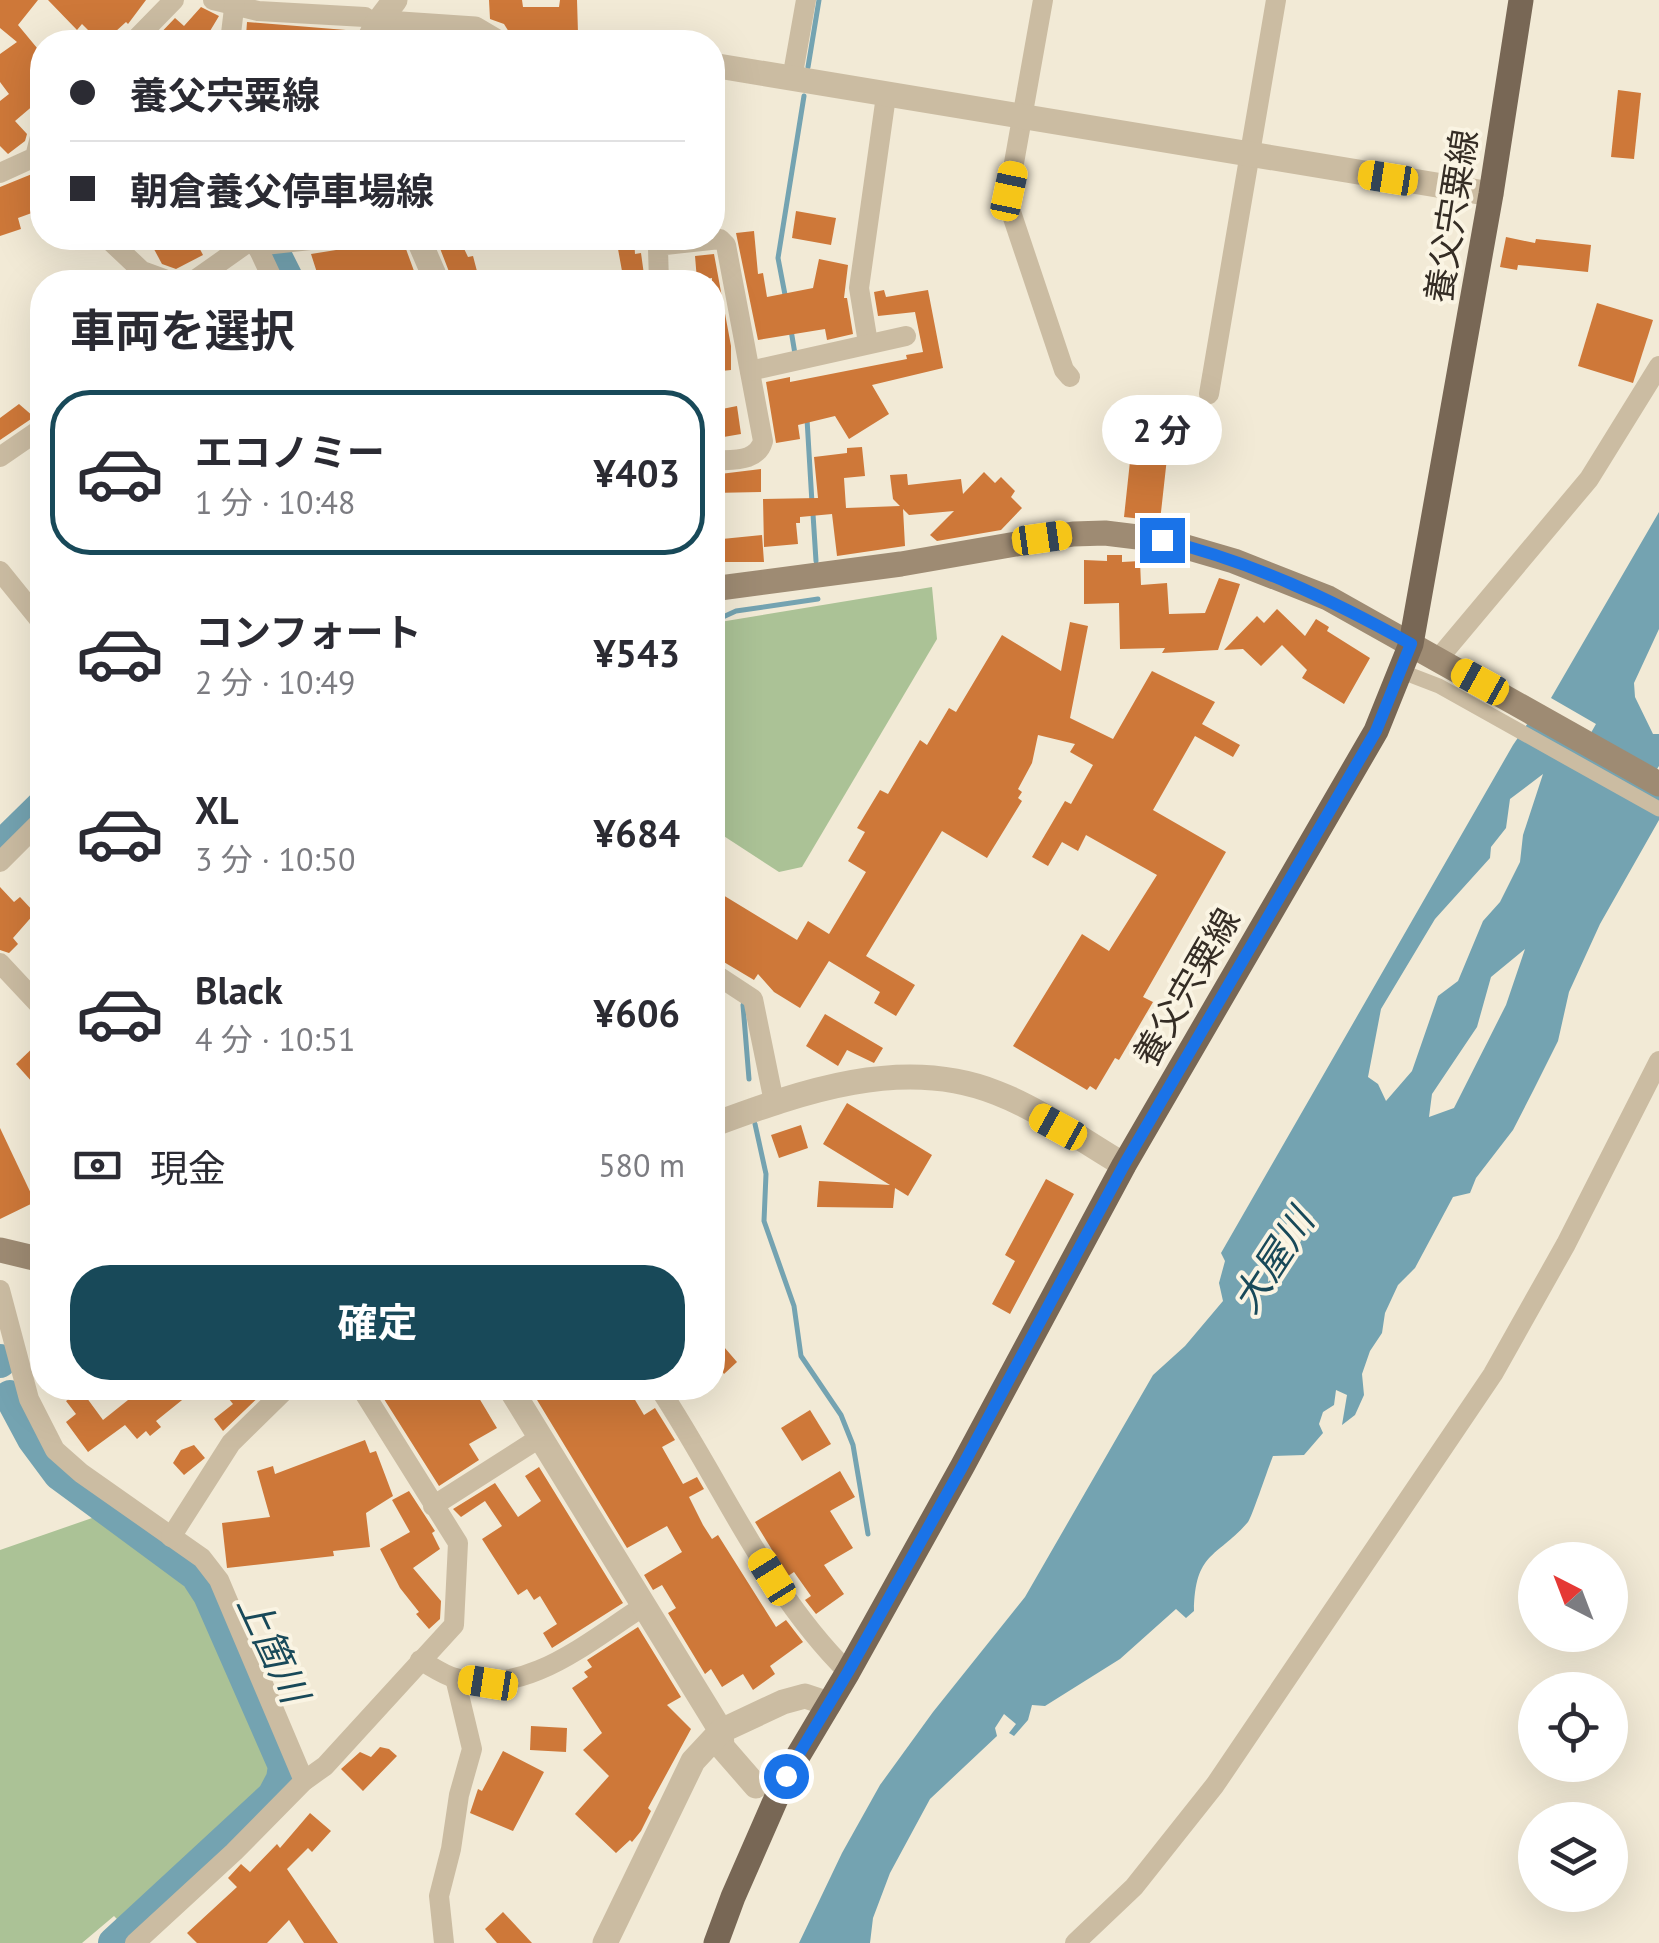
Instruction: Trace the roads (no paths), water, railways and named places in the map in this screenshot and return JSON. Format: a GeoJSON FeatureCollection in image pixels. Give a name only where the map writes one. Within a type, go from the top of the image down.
{"type":"FeatureCollection","features":[{"type":"Feature","properties":{"kind":"main road","name":"養父宍粟線"},"geometry":{"type":"LineString","coordinates":[[716,1943],[786,1776],[848,1672],[1124,1165],[1367,747],[1400,671],[1411,644],[1521,0]]}},
{"type":"Feature","properties":{"kind":"main road"},"geometry":{"type":"LineString","coordinates":[[725,587],[901,564],[1073,534],[1105,532],[1162,540],[1234,561],[1328,598],[1411,644],[1442,670],[1659,784]]}},
{"type":"Feature","properties":{"kind":"main road"},"geometry":{"type":"LineString","coordinates":[[0,1250],[30,1257]]}},
{"type":"Feature","properties":{"kind":"street"},"geometry":{"type":"LineString","coordinates":[[144,30],[174,0]]}},
{"type":"Feature","properties":{"kind":"street"},"geometry":{"type":"LineString","coordinates":[[213,0],[369,21],[477,30]]}},
{"type":"Feature","properties":{"kind":"street"},"geometry":{"type":"LineString","coordinates":[[369,21],[396,0]]}},
{"type":"Feature","properties":{"kind":"street"},"geometry":{"type":"LineString","coordinates":[[792,78],[806,0]]}},
{"type":"Feature","properties":{"kind":"street"},"geometry":{"type":"LineString","coordinates":[[1043,0],[1009,191],[1010,209],[1064,370],[1070,377]]}},
{"type":"Feature","properties":{"kind":"street"},"geometry":{"type":"LineString","coordinates":[[1209,394],[1276,0]]}},
{"type":"Feature","properties":{"kind":"street"},"geometry":{"type":"LineString","coordinates":[[233,30],[239,5]]}},
{"type":"Feature","properties":{"kind":"street"},"geometry":{"type":"LineString","coordinates":[[725,67],[1490,194]]}},
{"type":"Feature","properties":{"kind":"street"},"geometry":{"type":"LineString","coordinates":[[868,343],[859,288],[886,96]]}},
{"type":"Feature","properties":{"kind":"street"},"geometry":{"type":"LineString","coordinates":[[0,172],[30,161]]}},
{"type":"Feature","properties":{"kind":"street"},"geometry":{"type":"LineString","coordinates":[[725,244],[763,440],[753,456],[725,460]]}},
{"type":"Feature","properties":{"kind":"street"},"geometry":{"type":"LineString","coordinates":[[120,250],[141,270]]}},
{"type":"Feature","properties":{"kind":"street"},"geometry":{"type":"LineString","coordinates":[[213,270],[248,250]]}},
{"type":"Feature","properties":{"kind":"street"},"geometry":{"type":"LineString","coordinates":[[750,371],[906,336]]}},
{"type":"Feature","properties":{"kind":"street"},"geometry":{"type":"LineString","coordinates":[[1442,670],[1589,479],[1659,366]]}},
{"type":"Feature","properties":{"kind":"street"},"geometry":{"type":"LineString","coordinates":[[0,457],[30,436]]}},
{"type":"Feature","properties":{"kind":"street"},"geometry":{"type":"LineString","coordinates":[[0,571],[30,607]]}},
{"type":"Feature","properties":{"kind":"street"},"geometry":{"type":"LineString","coordinates":[[1400,671],[1442,670],[1659,809]]}},
{"type":"Feature","properties":{"kind":"street"},"geometry":{"type":"LineString","coordinates":[[0,862],[30,832]]}},
{"type":"Feature","properties":{"kind":"street"},"geometry":{"type":"LineString","coordinates":[[0,963],[30,995]]}},
{"type":"Feature","properties":{"kind":"street"},"geometry":{"type":"LineString","coordinates":[[725,980],[754,999],[774,1102]]}},
{"type":"Feature","properties":{"kind":"street"},"geometry":{"type":"LineString","coordinates":[[1074,1943],[1134,1887],[1216,1785],[1494,1374],[1566,1244],[1659,1061]]}},
{"type":"Feature","properties":{"kind":"street"},"geometry":{"type":"LineString","coordinates":[[725,1119],[846,1082],[900,1077],[952,1081],[998,1093],[1124,1165]]}},
{"type":"Feature","properties":{"kind":"street"},"geometry":{"type":"LineString","coordinates":[[0,1290],[29,1399],[55,1450],[81,1473],[202,1558],[218,1580],[304,1781]]}},
{"type":"Feature","properties":{"kind":"street"},"geometry":{"type":"LineString","coordinates":[[171,1537],[231,1443],[275,1400]]}},
{"type":"Feature","properties":{"kind":"street"},"geometry":{"type":"LineString","coordinates":[[135,1943],[304,1781],[325,1766],[454,1625],[458,1543],[368,1400]]}},
{"type":"Feature","properties":{"kind":"street"},"geometry":{"type":"LineString","coordinates":[[517,1400],[721,1731],[722,1747],[756,1786]]}},
{"type":"Feature","properties":{"kind":"street"},"geometry":{"type":"LineString","coordinates":[[667,1400],[789,1604],[816,1641],[848,1672]]}},
{"type":"Feature","properties":{"kind":"street"},"geometry":{"type":"LineString","coordinates":[[433,1506],[541,1438]]}},
{"type":"Feature","properties":{"kind":"street"},"geometry":{"type":"LineString","coordinates":[[420,1660],[454,1678],[488,1683],[522,1679],[644,1606]]}},
{"type":"Feature","properties":{"kind":"street"},"geometry":{"type":"LineString","coordinates":[[444,1943],[439,1896],[472,1748],[454,1678]]}},
{"type":"Feature","properties":{"kind":"street"},"geometry":{"type":"LineString","coordinates":[[605,1943],[693,1761],[721,1731],[805,1696],[829,1704]]}},
{"type":"Feature","properties":{"kind":"water"},"geometry":{"type":"Polygon","coordinates":[[[1659,512],[1659,629],[1634,683],[1635,697],[1653,734],[1659,734],[1659,766],[1653,775],[1659,778],[1659,820],[1600,924],[1569,992],[1558,1041],[1513,1130],[1476,1178],[1470,1193],[1453,1197],[1415,1268],[1398,1285],[1385,1313],[1382,1333],[1362,1374],[1364,1395],[1355,1415],[1342,1425],[1347,1395],[1336,1390],[1334,1405],[1323,1412],[1319,1424],[1323,1433],[1304,1455],[1273,1456],[1248,1522],[1203,1566],[1194,1611],[1186,1618],[1176,1609],[1120,1659],[1045,1706],[1032,1705],[1028,1720],[1014,1736],[1009,1733],[1016,1724],[1004,1714],[995,1728],[997,1736],[930,1799],[890,1873],[873,1918],[870,1943],[799,1943],[880,1785],[1025,1597],[1153,1375],[1185,1346],[1223,1301],[1219,1283],[1225,1261],[1221,1253],[1513,745],[1538,708],[1588,738],[1596,724],[1551,698],[1659,512]],[[1543,774],[1510,799],[1506,828],[1491,847],[1490,858],[1435,919],[1381,1009],[1368,1077],[1378,1084],[1386,1101],[1412,1071],[1438,996],[1458,981],[1483,921],[1500,902],[1520,862],[1523,835],[1543,774]],[[1525,949],[1491,977],[1477,1027],[1432,1094],[1429,1117],[1454,1108],[1506,1005],[1525,949]],[[1307,1211],[1295,1213],[1270,1247],[1268,1282],[1294,1252],[1313,1217],[1307,1211]]]}},
{"type":"Feature","properties":{"kind":"waterway"},"geometry":{"type":"LineString","coordinates":[[808,67],[819,0]]}},
{"type":"Feature","properties":{"kind":"waterway"},"geometry":{"type":"LineString","coordinates":[[786,300],[778,258],[804,96]]}},
{"type":"Feature","properties":{"kind":"waterway","name":"上箇川"},"geometry":{"type":"LineString","coordinates":[[273,250],[283,270]]}},
{"type":"Feature","properties":{"kind":"waterway"},"geometry":{"type":"LineString","coordinates":[[791,330],[795,354]]}},
{"type":"Feature","properties":{"kind":"waterway"},"geometry":{"type":"LineString","coordinates":[[807,419],[812,503]]}},
{"type":"Feature","properties":{"kind":"waterway"},"geometry":{"type":"LineString","coordinates":[[813,514],[816,561]]}},
{"type":"Feature","properties":{"kind":"waterway"},"geometry":{"type":"LineString","coordinates":[[725,616],[818,599]]}},
{"type":"Feature","properties":{"kind":"waterway","name":"上箇川"},"geometry":{"type":"LineString","coordinates":[[0,847],[30,818]]}},
{"type":"Feature","properties":{"kind":"waterway"},"geometry":{"type":"LineString","coordinates":[[743,1005],[749,1079]]}},
{"type":"Feature","properties":{"kind":"waterway"},"geometry":{"type":"LineString","coordinates":[[755,1124],[766,1174],[764,1221],[794,1306],[801,1356],[841,1415],[853,1445],[868,1534]]}},
{"type":"Feature","properties":{"kind":"waterway","name":"上箇川"},"geometry":{"type":"LineString","coordinates":[[10,1396],[33,1439],[59,1474],[196,1575],[209,1595],[284,1766],[273,1796],[114,1943]]}},
{"type":"Feature","properties":{"kind":"water label","name":"大屋川"},"geometry":{"type":"Point","coordinates":[1272,1260]}}]}
